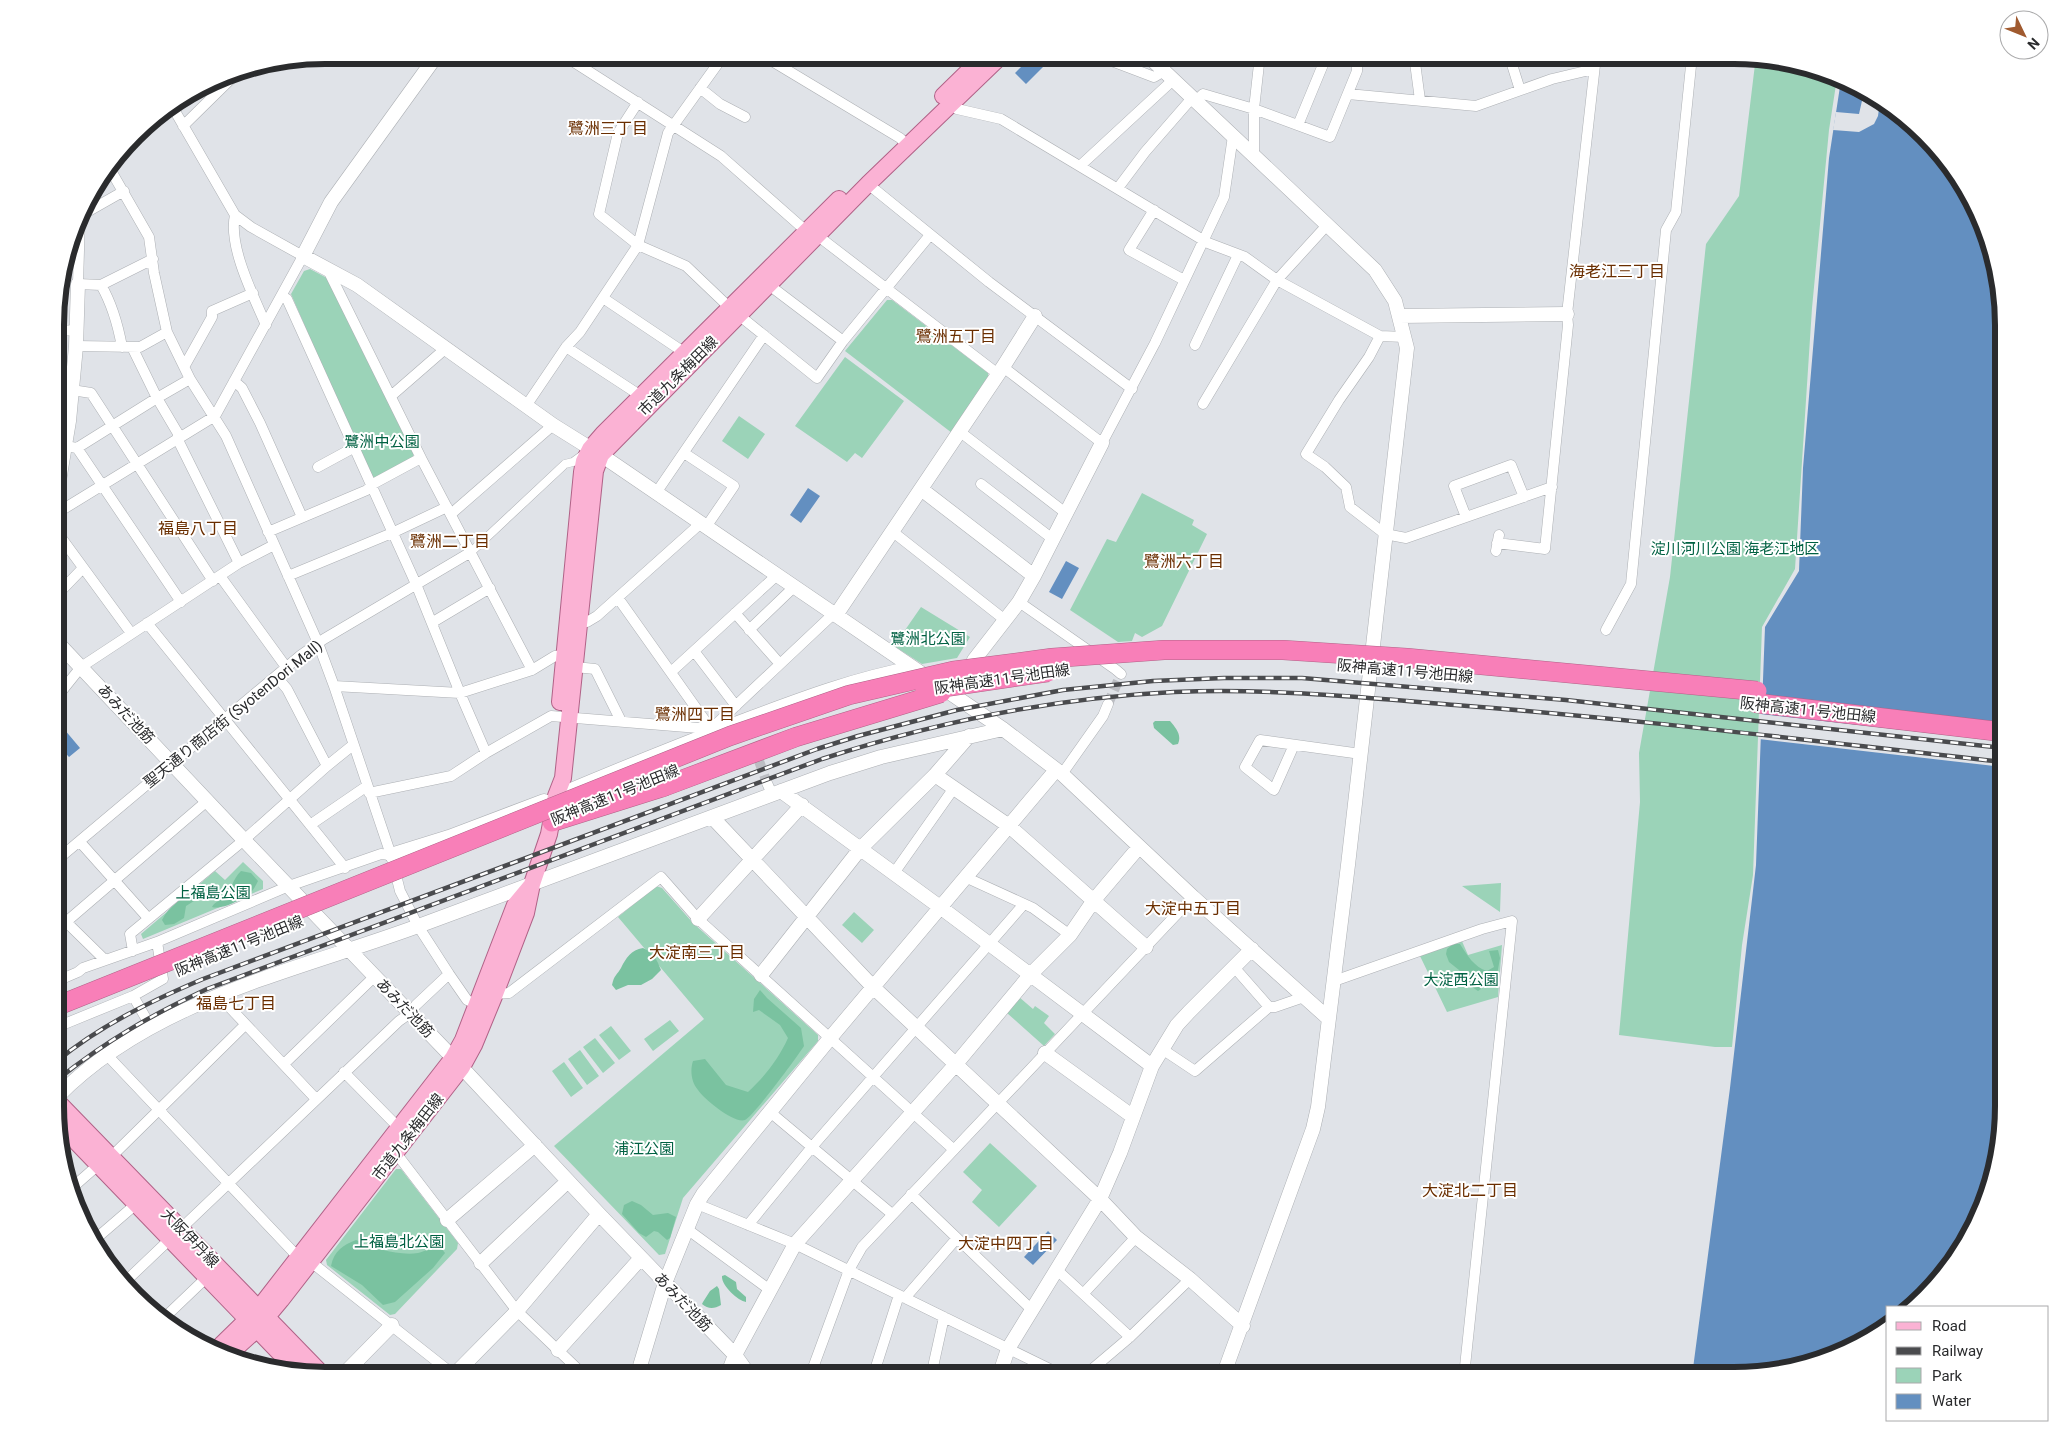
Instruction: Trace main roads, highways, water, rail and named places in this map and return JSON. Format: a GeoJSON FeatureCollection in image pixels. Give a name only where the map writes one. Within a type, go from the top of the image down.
{"type":"FeatureCollection","features":[{"type":"Feature","properties":{"kind":"highway","name":"阪神高速11号池田線"},"geometry":{"type":"LineString","coordinates":[[64,1003],[730,736],[849,695],[953,671],[1052,658],[1114,653],[1224,649],[1346,653],[1748,690],[1995,719]]}},
{"type":"Feature","properties":{"kind":"highway","name":"阪神高速11号池田線"},"geometry":{"type":"LineString","coordinates":[[64,1017],[735,747],[851,708],[946,686],[1052,671],[1163,662],[1223,660],[1281,662],[1407,670],[1756,703],[1995,731]]}},
{"type":"Feature","properties":{"kind":"highway"},"geometry":{"type":"LineString","coordinates":[[552,822],[662,787],[853,719],[992,680]]}},
{"type":"Feature","properties":{"kind":"highway"},"geometry":{"type":"LineString","coordinates":[[606,775],[623,788],[662,787]]}},
{"type":"Feature","properties":{"kind":"highway"},"geometry":{"type":"LineString","coordinates":[[64,990],[332,884],[437,853]]}},
{"type":"Feature","properties":{"kind":"main road","name":"市道九条梅田線"},"geometry":{"type":"LineString","coordinates":[[570,662],[579,618],[596,452],[641,396],[685,353],[769,285],[812,233],[868,184],[977,64]]}},
{"type":"Feature","properties":{"kind":"main road","name":"市道九条梅田線"},"geometry":{"type":"LineString","coordinates":[[305,1260],[400,1129],[474,1045],[526,913],[532,884],[552,822],[556,796],[553,776],[564,717],[570,662],[584,461],[596,452],[904,142],[951,104],[993,64]]}},
{"type":"Feature","properties":{"kind":"main road","name":"市道九条梅田線"},"geometry":{"type":"LineString","coordinates":[[232,1350],[396,1153],[457,1063],[476,1004],[515,905],[532,884]]}},
{"type":"Feature","properties":{"kind":"main road","name":"大阪伊丹線"},"geometry":{"type":"LineString","coordinates":[[64,1106],[112,1156],[175,1234],[206,1278],[258,1319],[314,1367]]}},
{"type":"Feature","properties":{"kind":"main road","name":"大阪伊丹線"},"geometry":{"type":"LineString","coordinates":[[65,1130],[135,1205],[175,1234],[258,1319],[293,1365]]}},
{"type":"Feature","properties":{"kind":"main road","name":"市道九条梅田線"},"geometry":{"type":"LineString","coordinates":[[222,1346],[258,1319]]}},
{"type":"Feature","properties":{"kind":"water"},"geometry":{"type":"Polygon","coordinates":[[[1024,64],[1046,64],[1026,84],[1015,73],[1024,64]]]}},
{"type":"Feature","properties":{"kind":"water"},"geometry":{"type":"Polygon","coordinates":[[[1840,87],[1865,99],[1906,128],[1941,166],[1960,194],[1975,225],[1986,257],[1993,290],[1995,307],[1995,1124],[1986,1174],[1968,1222],[1941,1265],[1906,1303],[1902,1306],[1886,1306],[1886,1318],[1865,1332],[1834,1347],[1802,1358],[1752,1367],[1693,1367],[1730,1088],[1756,865],[1765,627],[1799,571],[1803,468],[1829,158],[1840,87]]]}},
{"type":"Feature","properties":{"kind":"water"},"geometry":{"type":"Polygon","coordinates":[[[808,488],[820,496],[801,523],[790,515],[808,488]]]}},
{"type":"Feature","properties":{"kind":"water"},"geometry":{"type":"Polygon","coordinates":[[[1066,561],[1079,568],[1062,599],[1049,592],[1066,561]]]}},
{"type":"Feature","properties":{"kind":"water"},"geometry":{"type":"Polygon","coordinates":[[[64,729],[80,748],[69,757],[64,752],[64,729]]]}},
{"type":"Feature","properties":{"kind":"water"},"geometry":{"type":"Polygon","coordinates":[[[1048,1231],[1057,1240],[1033,1265],[1024,1257],[1048,1231]]]}},
{"type":"Feature","properties":{"kind":"tunnel"},"geometry":{"type":"LineString","coordinates":[[1108,704],[1121,674]]}},
{"type":"Feature","properties":{"kind":"tunnel"},"geometry":{"type":"LineString","coordinates":[[759,761],[767,783]]}},
{"type":"Feature","properties":{"kind":"railway"},"geometry":{"type":"LineString","coordinates":[[64,1056],[91,1036],[127,1015],[203,979],[817,749],[858,736],[957,710],[1063,690],[1153,681],[1224,678],[1302,678],[1566,700],[1995,747]]}},
{"type":"Feature","properties":{"kind":"railway"},"geometry":{"type":"LineString","coordinates":[[64,1075],[129,1030],[207,989],[822,759],[952,723],[1040,706],[1129,695],[1174,692],[1244,691],[1314,694],[1592,717],[1995,761]]}},
{"type":"Feature","properties":{"kind":"district","name":"鷺洲三丁目"},"geometry":{"type":"Point","coordinates":[608,128]}},
{"type":"Feature","properties":{"kind":"district","name":"海老江三丁目"},"geometry":{"type":"Point","coordinates":[1617,271]}},
{"type":"Feature","properties":{"kind":"district","name":"鷺洲五丁目"},"geometry":{"type":"Point","coordinates":[956,336]}},
{"type":"Feature","properties":{"kind":"district","name":"福島八丁目"},"geometry":{"type":"Point","coordinates":[198,528]}},
{"type":"Feature","properties":{"kind":"district","name":"鷺洲二丁目"},"geometry":{"type":"Point","coordinates":[450,541]}},
{"type":"Feature","properties":{"kind":"district","name":"鷺洲六丁目"},"geometry":{"type":"Point","coordinates":[1184,561]}},
{"type":"Feature","properties":{"kind":"district","name":"鷺洲四丁目"},"geometry":{"type":"Point","coordinates":[695,714]}},
{"type":"Feature","properties":{"kind":"district","name":"大淀中五丁目"},"geometry":{"type":"Point","coordinates":[1193,908]}},
{"type":"Feature","properties":{"kind":"district","name":"大淀南三丁目"},"geometry":{"type":"Point","coordinates":[697,952]}},
{"type":"Feature","properties":{"kind":"district","name":"福島七丁目"},"geometry":{"type":"Point","coordinates":[236,1003]}},
{"type":"Feature","properties":{"kind":"district","name":"大淀北二丁目"},"geometry":{"type":"Point","coordinates":[1470,1190]}},
{"type":"Feature","properties":{"kind":"district","name":"大淀中四丁目"},"geometry":{"type":"Point","coordinates":[1006,1243]}},
{"type":"Feature","properties":{"kind":"park label","name":"鷺洲中公園"},"geometry":{"type":"Point","coordinates":[382,442]}},
{"type":"Feature","properties":{"kind":"park label","name":"淀川河川公園 海老江地区"},"geometry":{"type":"Point","coordinates":[1735,549]}},
{"type":"Feature","properties":{"kind":"park label","name":"鷺洲北公園"},"geometry":{"type":"Point","coordinates":[928,639]}},
{"type":"Feature","properties":{"kind":"park label","name":"上福島公園"},"geometry":{"type":"Point","coordinates":[213,893]}},
{"type":"Feature","properties":{"kind":"park label","name":"大淀西公園"},"geometry":{"type":"Point","coordinates":[1461,980]}},
{"type":"Feature","properties":{"kind":"park label","name":"浦江公園"},"geometry":{"type":"Point","coordinates":[644,1149]}},
{"type":"Feature","properties":{"kind":"park label","name":"上福島北公園"},"geometry":{"type":"Point","coordinates":[399,1242]}}]}
